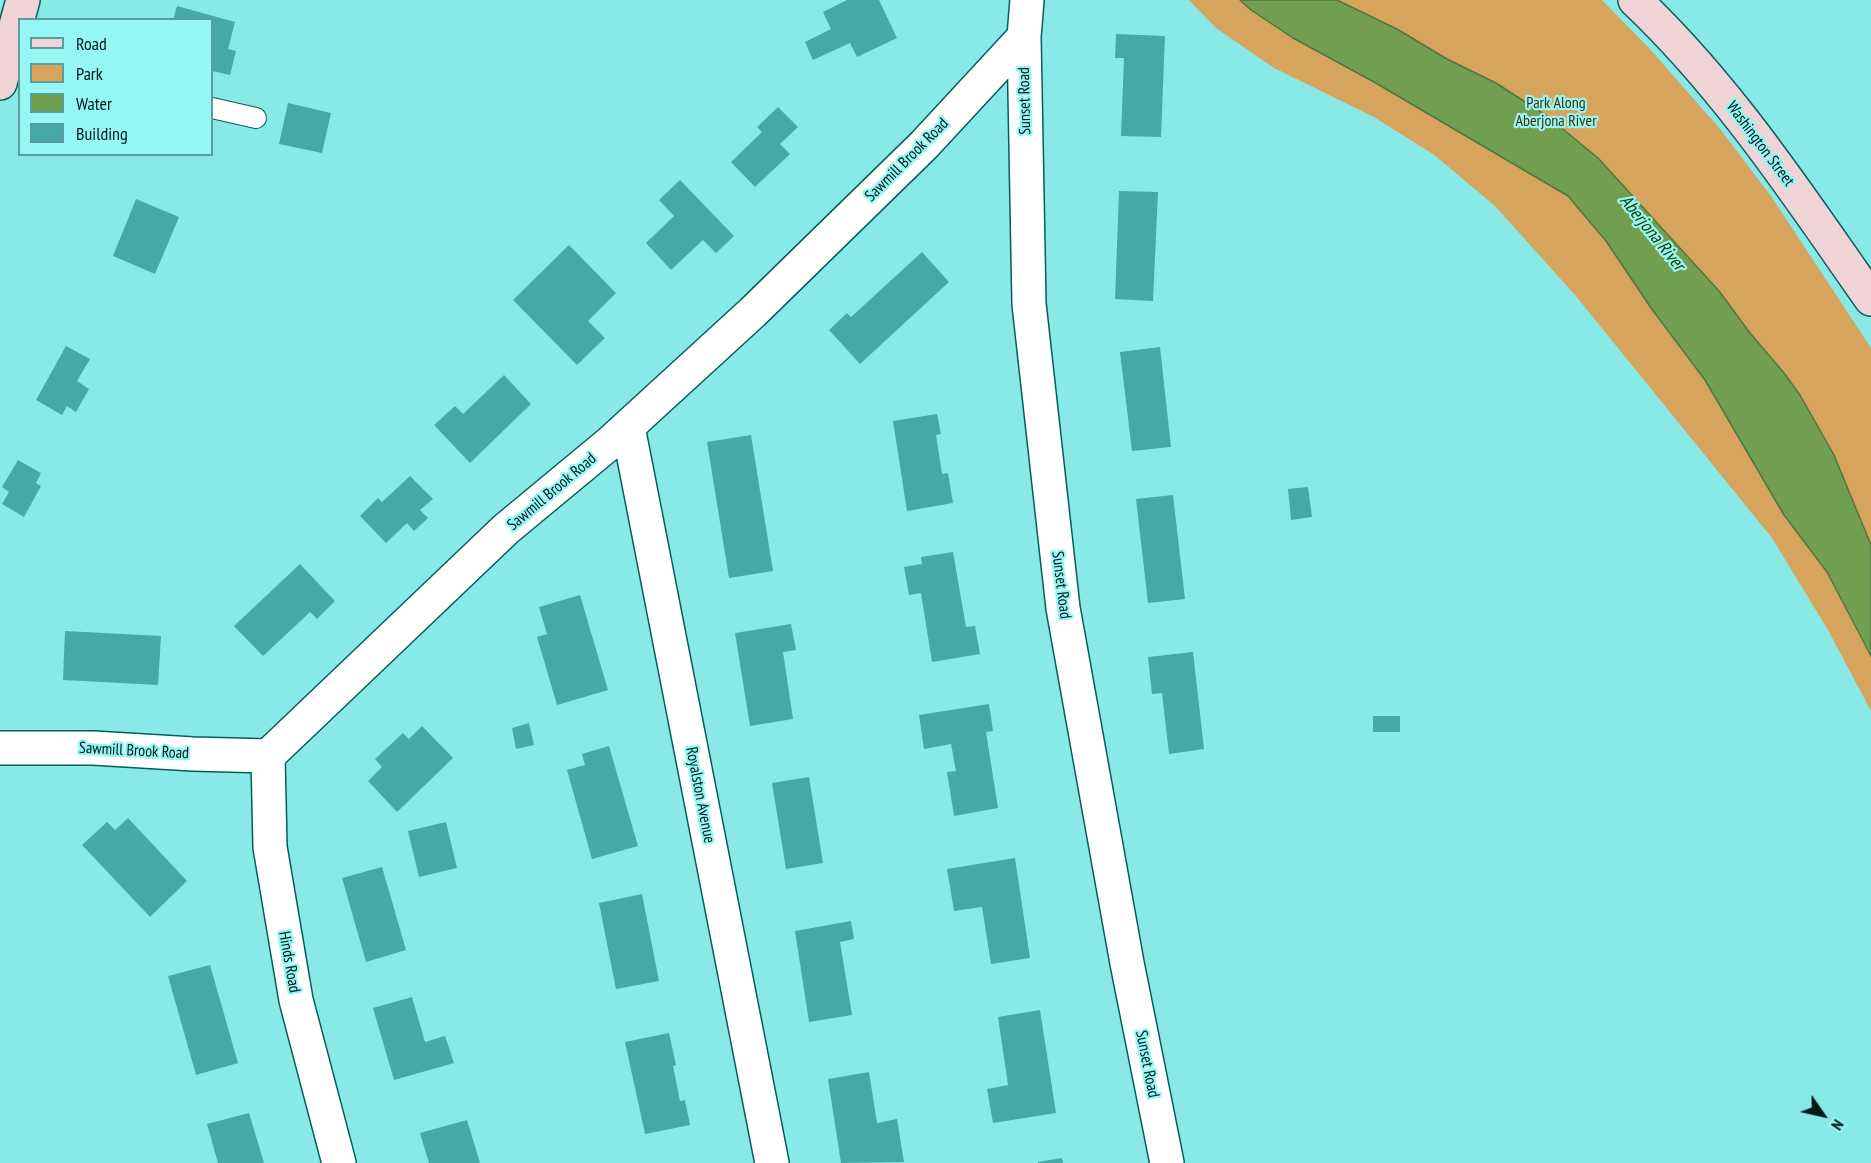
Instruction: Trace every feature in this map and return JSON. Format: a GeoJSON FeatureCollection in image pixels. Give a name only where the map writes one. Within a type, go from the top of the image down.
{"type":"FeatureCollection","features":[{"type":"Feature","properties":{"kind":"main road"},"geometry":{"type":"LineString","coordinates":[[19,18],[23,0]]}},
{"type":"Feature","properties":{"kind":"main road","name":"Washington Street"},"geometry":{"type":"LineString","coordinates":[[1635,0],[1686,52],[1755,135],[1871,299]]}},
{"type":"Feature","properties":{"kind":"main road"},"geometry":{"type":"LineString","coordinates":[[9,70],[18,25]]}},
{"type":"Feature","properties":{"kind":"street","name":"Sunset Road"},"geometry":{"type":"LineString","coordinates":[[1027,0],[1024,37],[1029,304],[1063,608],[1127,963],[1167,1163]]}},
{"type":"Feature","properties":{"kind":"street","name":"Sawmill Brook Road"},"geometry":{"type":"LineString","coordinates":[[0,748],[93,748],[268,756],[506,529],[628,427],[753,312],[924,145],[1024,37]]}},
{"type":"Feature","properties":{"kind":"street","name":"Royalston Avenue"},"geometry":{"type":"LineString","coordinates":[[628,427],[772,1163]]}},
{"type":"Feature","properties":{"kind":"street","name":"Hinds Road"},"geometry":{"type":"LineString","coordinates":[[268,756],[270,847],[296,1000],[339,1163]]}},
{"type":"Feature","properties":{"kind":"lane"},"geometry":{"type":"LineString","coordinates":[[213,108],[256,118]]}},
{"type":"Feature","properties":{"kind":"green space","name":"Park Along Aberjona River"},"geometry":{"type":"Polygon","coordinates":[[[1189,0],[1602,0],[1649,48],[1720,129],[1771,196],[1871,348],[1871,711],[1828,630],[1772,538],[1575,295],[1495,206],[1433,154],[1372,116],[1274,68],[1216,28],[1189,0]]]}},
{"type":"Feature","properties":{"kind":"water","name":"Aberjona River"},"geometry":{"type":"Polygon","coordinates":[[[1240,0],[1337,0],[1397,29],[1447,59],[1496,83],[1547,116],[1598,158],[1719,291],[1800,395],[1834,455],[1871,545],[1871,656],[1827,572],[1784,515],[1705,380],[1651,308],[1606,241],[1568,196],[1374,82],[1293,38],[1240,0]]]}},
{"type":"Feature","properties":{"kind":"building"},"geometry":{"type":"Polygon","coordinates":[[[847,0],[879,0],[897,38],[857,57],[850,43],[813,60],[805,42],[831,29],[823,12],[847,0]]]}},
{"type":"Feature","properties":{"kind":"building"},"geometry":{"type":"Polygon","coordinates":[[[177,6],[235,22],[228,49],[236,51],[230,75],[213,71],[213,18],[174,18],[177,6]]]}},
{"type":"Feature","properties":{"kind":"building"},"geometry":{"type":"Polygon","coordinates":[[[1116,34],[1165,36],[1161,137],[1121,136],[1124,58],[1115,58],[1116,34]]]}},
{"type":"Feature","properties":{"kind":"building"},"geometry":{"type":"Polygon","coordinates":[[[288,103],[331,113],[322,153],[279,144],[288,103]]]}},
{"type":"Feature","properties":{"kind":"building"},"geometry":{"type":"Polygon","coordinates":[[[778,107],[798,127],[780,144],[790,154],[755,187],[731,162],[762,132],[757,127],[778,107]]]}},
{"type":"Feature","properties":{"kind":"building"},"geometry":{"type":"Polygon","coordinates":[[[680,180],[734,236],[716,253],[703,240],[671,270],[646,243],[674,216],[659,200],[680,180]]]}},
{"type":"Feature","properties":{"kind":"building"},"geometry":{"type":"Polygon","coordinates":[[[1119,191],[1158,192],[1153,301],[1115,299],[1119,191]]]}},
{"type":"Feature","properties":{"kind":"building"},"geometry":{"type":"Polygon","coordinates":[[[136,199],[179,217],[155,274],[113,256],[136,199]]]}},
{"type":"Feature","properties":{"kind":"building"},"geometry":{"type":"Polygon","coordinates":[[[569,245],[616,293],[588,321],[605,338],[577,365],[513,300],[569,245]]]}},
{"type":"Feature","properties":{"kind":"building"},"geometry":{"type":"Polygon","coordinates":[[[922,252],[949,282],[860,364],[829,330],[847,313],[851,317],[922,252]]]}},
{"type":"Feature","properties":{"kind":"building"},"geometry":{"type":"Polygon","coordinates":[[[66,346],[90,359],[77,381],[89,389],[76,412],[67,406],[62,415],[36,400],[66,346]]]}},
{"type":"Feature","properties":{"kind":"building"},"geometry":{"type":"Polygon","coordinates":[[[1160,347],[1171,447],[1132,451],[1120,352],[1160,347]]]}},
{"type":"Feature","properties":{"kind":"building"},"geometry":{"type":"Polygon","coordinates":[[[504,375],[531,404],[470,463],[434,425],[455,406],[463,414],[504,375]]]}},
{"type":"Feature","properties":{"kind":"building"},"geometry":{"type":"Polygon","coordinates":[[[937,414],[941,434],[936,435],[942,474],[948,473],[953,503],[907,511],[893,421],[937,414]]]}},
{"type":"Feature","properties":{"kind":"building"},"geometry":{"type":"Polygon","coordinates":[[[751,435],[773,571],[729,578],[707,442],[751,435]]]}},
{"type":"Feature","properties":{"kind":"building"},"geometry":{"type":"Polygon","coordinates":[[[18,460],[41,473],[36,483],[41,486],[24,517],[2,504],[9,492],[2,487],[18,460]]]}},
{"type":"Feature","properties":{"kind":"building"},"geometry":{"type":"Polygon","coordinates":[[[410,476],[433,499],[420,510],[428,518],[414,531],[407,523],[386,543],[360,516],[378,498],[382,502],[410,476]]]}},
{"type":"Feature","properties":{"kind":"building"},"geometry":{"type":"Polygon","coordinates":[[[1308,487],[1312,517],[1291,520],[1288,489],[1308,487]]]}},
{"type":"Feature","properties":{"kind":"building"},"geometry":{"type":"Polygon","coordinates":[[[1173,495],[1185,599],[1148,603],[1136,499],[1173,495]]]}},
{"type":"Feature","properties":{"kind":"building"},"geometry":{"type":"Polygon","coordinates":[[[953,552],[966,627],[975,626],[980,654],[932,662],[921,593],[909,595],[904,567],[922,564],[921,557],[953,552]]]}},
{"type":"Feature","properties":{"kind":"building"},"geometry":{"type":"Polygon","coordinates":[[[300,564],[335,601],[317,619],[310,612],[263,656],[234,626],[300,564]]]}},
{"type":"Feature","properties":{"kind":"building"},"geometry":{"type":"Polygon","coordinates":[[[580,595],[608,690],[557,705],[537,637],[547,634],[539,607],[580,595]]]}},
{"type":"Feature","properties":{"kind":"building"},"geometry":{"type":"Polygon","coordinates":[[[791,624],[796,650],[783,652],[793,719],[750,726],[735,633],[791,624]]]}},
{"type":"Feature","properties":{"kind":"building"},"geometry":{"type":"Polygon","coordinates":[[[65,631],[161,636],[158,685],[63,680],[65,631]]]}},
{"type":"Feature","properties":{"kind":"building"},"geometry":{"type":"Polygon","coordinates":[[[1193,652],[1204,749],[1169,754],[1162,693],[1152,694],[1148,657],[1193,652]]]}},
{"type":"Feature","properties":{"kind":"building"},"geometry":{"type":"Polygon","coordinates":[[[989,704],[993,731],[986,732],[998,808],[954,816],[947,772],[956,771],[951,744],[924,749],[919,715],[989,704]]]}},
{"type":"Feature","properties":{"kind":"building"},"geometry":{"type":"Polygon","coordinates":[[[1373,716],[1400,716],[1400,732],[1373,732],[1373,716]]]}},
{"type":"Feature","properties":{"kind":"building"},"geometry":{"type":"Polygon","coordinates":[[[529,723],[534,745],[516,749],[512,728],[529,723]]]}},
{"type":"Feature","properties":{"kind":"building"},"geometry":{"type":"Polygon","coordinates":[[[422,726],[453,758],[397,812],[368,781],[382,767],[375,759],[403,733],[409,739],[422,726]]]}},
{"type":"Feature","properties":{"kind":"building"},"geometry":{"type":"Polygon","coordinates":[[[609,746],[638,846],[592,859],[567,770],[585,765],[582,754],[609,746]]]}},
{"type":"Feature","properties":{"kind":"building"},"geometry":{"type":"Polygon","coordinates":[[[809,777],[823,863],[786,869],[772,783],[809,777]]]}},
{"type":"Feature","properties":{"kind":"building"},"geometry":{"type":"Polygon","coordinates":[[[128,818],[187,881],[150,917],[82,845],[107,822],[115,830],[128,818]]]}},
{"type":"Feature","properties":{"kind":"building"},"geometry":{"type":"Polygon","coordinates":[[[446,822],[457,868],[419,877],[408,831],[446,822]]]}},
{"type":"Feature","properties":{"kind":"building"},"geometry":{"type":"Polygon","coordinates":[[[1015,858],[1030,958],[991,964],[982,907],[954,911],[947,869],[1015,858]]]}},
{"type":"Feature","properties":{"kind":"building"},"geometry":{"type":"Polygon","coordinates":[[[382,867],[406,950],[366,962],[342,878],[382,867]]]}},
{"type":"Feature","properties":{"kind":"building"},"geometry":{"type":"Polygon","coordinates":[[[642,894],[659,981],[616,989],[599,903],[642,894]]]}},
{"type":"Feature","properties":{"kind":"building"},"geometry":{"type":"Polygon","coordinates":[[[851,921],[854,939],[840,942],[852,1015],[809,1022],[795,931],[851,921]]]}},
{"type":"Feature","properties":{"kind":"building"},"geometry":{"type":"Polygon","coordinates":[[[210,965],[238,1063],[196,1075],[168,976],[210,965]]]}},
{"type":"Feature","properties":{"kind":"building"},"geometry":{"type":"Polygon","coordinates":[[[412,997],[425,1042],[445,1036],[454,1063],[394,1080],[373,1008],[412,997]]]}},
{"type":"Feature","properties":{"kind":"building"},"geometry":{"type":"Polygon","coordinates":[[[1040,1010],[1056,1113],[993,1123],[987,1089],[1008,1085],[998,1017],[1040,1010]]]}},
{"type":"Feature","properties":{"kind":"building"},"geometry":{"type":"Polygon","coordinates":[[[669,1033],[676,1065],[673,1066],[680,1101],[685,1100],[690,1125],[645,1134],[625,1042],[669,1033]]]}},
{"type":"Feature","properties":{"kind":"building"},"geometry":{"type":"Polygon","coordinates":[[[869,1072],[877,1123],[897,1119],[904,1162],[841,1163],[828,1079],[869,1072]]]}},
{"type":"Feature","properties":{"kind":"building"},"geometry":{"type":"Polygon","coordinates":[[[249,1113],[264,1163],[218,1163],[207,1124],[249,1113]]]}},
{"type":"Feature","properties":{"kind":"building"},"geometry":{"type":"Polygon","coordinates":[[[467,1120],[480,1163],[429,1163],[420,1133],[467,1120]]]}},
{"type":"Feature","properties":{"kind":"building"},"geometry":{"type":"Polygon","coordinates":[[[1062,1158],[1063,1163],[1038,1163],[1038,1162],[1062,1158]]]}}]}
